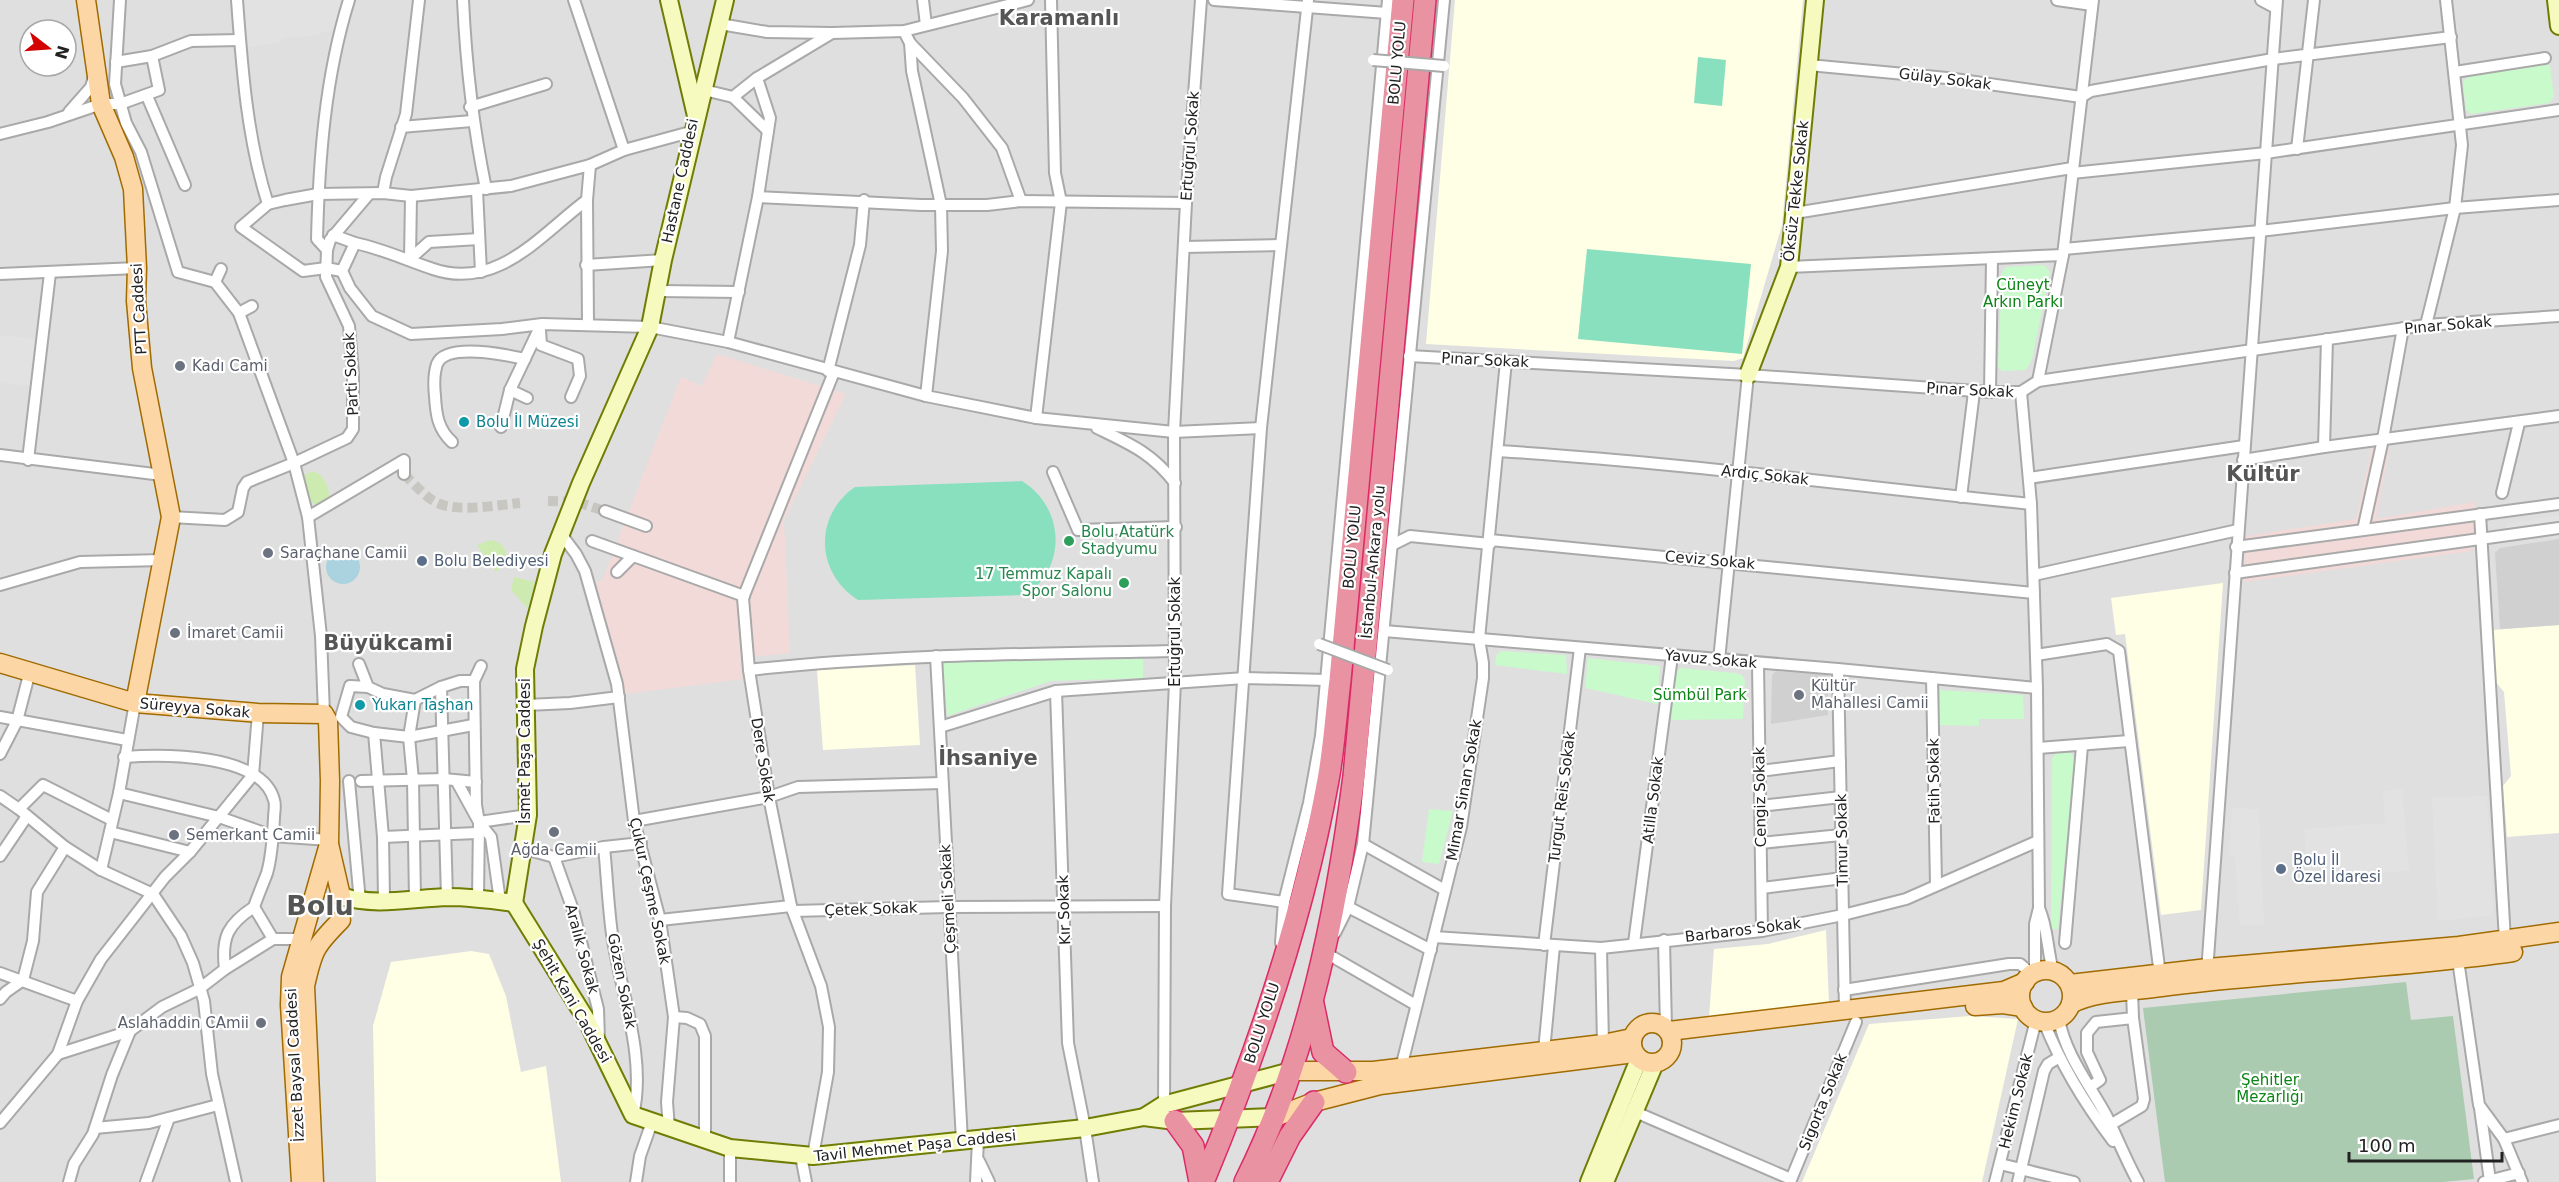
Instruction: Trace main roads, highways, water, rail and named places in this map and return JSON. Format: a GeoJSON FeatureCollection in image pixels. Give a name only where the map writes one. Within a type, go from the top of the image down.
{"type":"FeatureCollection","features":[{"type":"Feature","properties":{"kind":"highway","name":"İstanbul-Ankara yolu"},"geometry":{"type":"LineString","coordinates":[[1245,1182],[1275,1116],[1291,1071],[1324,952],[1339,878],[1354,776],[1425,0]]}},
{"type":"Feature","properties":{"kind":"highway","name":"BOLU YOLU"},"geometry":{"type":"LineString","coordinates":[[1242,1083],[1279,973],[1312,855],[1333,744],[1395,6]]}},
{"type":"Feature","properties":{"kind":"highway"},"geometry":{"type":"LineString","coordinates":[[1312,998],[1323,1052],[1346,1072]]}},
{"type":"Feature","properties":{"kind":"highway"},"geometry":{"type":"LineString","coordinates":[[1202,1182],[1229,1120],[1242,1083]]}},
{"type":"Feature","properties":{"kind":"highway"},"geometry":{"type":"LineString","coordinates":[[1267,1182],[1290,1136],[1314,1102]]}},
{"type":"Feature","properties":{"kind":"highway"},"geometry":{"type":"LineString","coordinates":[[1167,1116],[1193,1146],[1202,1182]]}},
{"type":"Feature","properties":{"kind":"main road","name":"PTT Caddesi"},"geometry":{"type":"LineString","coordinates":[[86,0],[102,104],[124,157],[133,189],[137,268],[136,301],[142,368],[171,517],[135,703]]}},
{"type":"Feature","properties":{"kind":"main road"},"geometry":{"type":"LineString","coordinates":[[695,125],[725,0]]}},
{"type":"Feature","properties":{"kind":"main road","name":"Öksüz Tekke Sokak"},"geometry":{"type":"LineString","coordinates":[[1748,375],[1789,267],[1815,0]]}},
{"type":"Feature","properties":{"kind":"main road"},"geometry":{"type":"LineString","coordinates":[[2556,0],[2559,26]]}},
{"type":"Feature","properties":{"kind":"main road","name":"Hastane Caddesi"},"geometry":{"type":"LineString","coordinates":[[561,534],[650,327],[663,260],[695,125],[687,75],[670,1]]}},
{"type":"Feature","properties":{"kind":"main road"},"geometry":{"type":"LineString","coordinates":[[687,75],[695,86],[704,90]]}},
{"type":"Feature","properties":{"kind":"main road","name":"İsmet Paşa Caddesi"},"geometry":{"type":"LineString","coordinates":[[507,902],[522,848],[528,815],[525,669],[539,605],[561,534]]}},
{"type":"Feature","properties":{"kind":"main road","name":"Süreyya Sokak"},"geometry":{"type":"LineString","coordinates":[[0,663],[30,670],[135,703],[258,713],[324,714]]}},
{"type":"Feature","properties":{"kind":"main road","name":"İzzet Baysal Caddesi"},"geometry":{"type":"LineString","coordinates":[[324,714],[328,721],[329,842],[341,896]]}},
{"type":"Feature","properties":{"kind":"main road","name":"İzzet Baysal Caddesi"},"geometry":{"type":"LineString","coordinates":[[301,1182],[290,1005],[291,977],[329,842]]}},
{"type":"Feature","properties":{"kind":"main road"},"geometry":{"type":"LineString","coordinates":[[360,902],[341,920],[332,925],[321,924],[312,915],[312,904],[317,895],[326,891],[360,902],[447,897],[507,902]]}},
{"type":"Feature","properties":{"kind":"main road"},"geometry":{"type":"LineString","coordinates":[[341,896],[345,905],[341,920]]}},
{"type":"Feature","properties":{"kind":"main road","name":"Şehit Kani Caddesi"},"geometry":{"type":"LineString","coordinates":[[507,902],[599,1043],[633,1115],[652,1122]]}},
{"type":"Feature","properties":{"kind":"main road","name":"İzzet Baysal Caddesi"},"geometry":{"type":"LineString","coordinates":[[314,1182],[305,986],[311,959],[318,942],[341,920]]}},
{"type":"Feature","properties":{"kind":"main road"},"geometry":{"type":"LineString","coordinates":[[1669,1034],[1991,1004],[2023,1008],[2047,1021],[2083,998],[2132,991],[2207,975],[2559,932]]}},
{"type":"Feature","properties":{"kind":"main road"},"geometry":{"type":"LineString","coordinates":[[2070,984],[2160,975],[2207,975],[2458,960],[2559,945]]}},
{"type":"Feature","properties":{"kind":"main road"},"geometry":{"type":"LineString","coordinates":[[1850,1016],[2004,991],[2036,975],[2066,978],[2070,984],[2071,1004]]}},
{"type":"Feature","properties":{"kind":"main road"},"geometry":{"type":"LineString","coordinates":[[2023,1008],[2020,994],[2036,975]]}},
{"type":"Feature","properties":{"kind":"main road"},"geometry":{"type":"LineString","coordinates":[[1167,1116],[1242,1083],[1291,1071],[1346,1072],[1401,1068],[1603,1044],[1640,1053],[1668,1057],[1669,1034],[1660,1024],[1646,1023],[1635,1032],[1640,1053],[1633,1111],[1605,1182]]}},
{"type":"Feature","properties":{"kind":"main road"},"geometry":{"type":"LineString","coordinates":[[1167,1116],[1229,1120],[1275,1116],[1314,1102],[1380,1084],[1640,1053]]}},
{"type":"Feature","properties":{"kind":"main road"},"geometry":{"type":"LineString","coordinates":[[1589,1182],[1640,1053]]}},
{"type":"Feature","properties":{"kind":"main road","name":"Tavil Mehmet Paşa Caddesi"},"geometry":{"type":"LineString","coordinates":[[652,1122],[730,1148],[807,1156],[970,1141],[1085,1128],[1144,1117],[1167,1116]]}},
{"type":"Feature","properties":{"kind":"water"},"geometry":{"type":"Polygon","coordinates":[[[343,550],[355,555],[360,567],[355,579],[343,584],[331,579],[326,567],[331,555],[343,550]]]}},
{"type":"Feature","properties":{"kind":"tunnel"},"geometry":{"type":"LineString","coordinates":[[404,474],[432,500],[451,507],[475,508],[520,503]]}},
{"type":"Feature","properties":{"kind":"tunnel"},"geometry":{"type":"LineString","coordinates":[[548,501],[577,502],[605,511]]}},
{"type":"Feature","properties":{"kind":"place","name":"Kadı Cami"},"geometry":{"type":"Point","coordinates":[180,366]}},
{"type":"Feature","properties":{"kind":"place","name":"Bolu İl Müzesi"},"geometry":{"type":"Point","coordinates":[464,422]}},
{"type":"Feature","properties":{"kind":"place","name":"Bolu Atatürk Stadyumu"},"geometry":{"type":"Point","coordinates":[1069,541]}},
{"type":"Feature","properties":{"kind":"place","name":"Saraçhane Camii"},"geometry":{"type":"Point","coordinates":[268,553]}},
{"type":"Feature","properties":{"kind":"place","name":"Bolu Belediyesi"},"geometry":{"type":"Point","coordinates":[422,561]}},
{"type":"Feature","properties":{"kind":"place","name":"17 Temmuz Kapalı Spor Salonu"},"geometry":{"type":"Point","coordinates":[1124,583]}},
{"type":"Feature","properties":{"kind":"place","name":"İmaret Camii"},"geometry":{"type":"Point","coordinates":[175,633]}},
{"type":"Feature","properties":{"kind":"place","name":"Kültür Mahallesi Camii"},"geometry":{"type":"Point","coordinates":[1799,695]}},
{"type":"Feature","properties":{"kind":"place","name":"Yukarı Taşhan"},"geometry":{"type":"Point","coordinates":[360,705]}},
{"type":"Feature","properties":{"kind":"place","name":"Ağda Camii"},"geometry":{"type":"Point","coordinates":[554,832]}},
{"type":"Feature","properties":{"kind":"place","name":"Semerkant Camii"},"geometry":{"type":"Point","coordinates":[174,835]}},
{"type":"Feature","properties":{"kind":"place","name":"Bolu İl Özel İdaresi"},"geometry":{"type":"Point","coordinates":[2281,869]}},
{"type":"Feature","properties":{"kind":"place","name":"Aslahaddin CAmii"},"geometry":{"type":"Point","coordinates":[261,1023]}},
{"type":"Feature","properties":{"kind":"district","name":"Karamanlı"},"geometry":{"type":"Point","coordinates":[1059,18]}},
{"type":"Feature","properties":{"kind":"district","name":"Kültür"},"geometry":{"type":"Point","coordinates":[2263,474]}},
{"type":"Feature","properties":{"kind":"district","name":"Büyükcami"},"geometry":{"type":"Point","coordinates":[388,643]}},
{"type":"Feature","properties":{"kind":"district","name":"İhsaniye"},"geometry":{"type":"Point","coordinates":[988,758]}},
{"type":"Feature","properties":{"kind":"district","name":"Bolu"},"geometry":{"type":"Point","coordinates":[320,905]}},
{"type":"Feature","properties":{"kind":"park label","name":"Cüneyt Arkın Parkı"},"geometry":{"type":"Point","coordinates":[2023,294]}},
{"type":"Feature","properties":{"kind":"park label","name":"Sümbül Park"},"geometry":{"type":"Point","coordinates":[1700,695]}},
{"type":"Feature","properties":{"kind":"park label","name":"Şehitler Mezarlığı"},"geometry":{"type":"Point","coordinates":[2270,1088]}}]}
